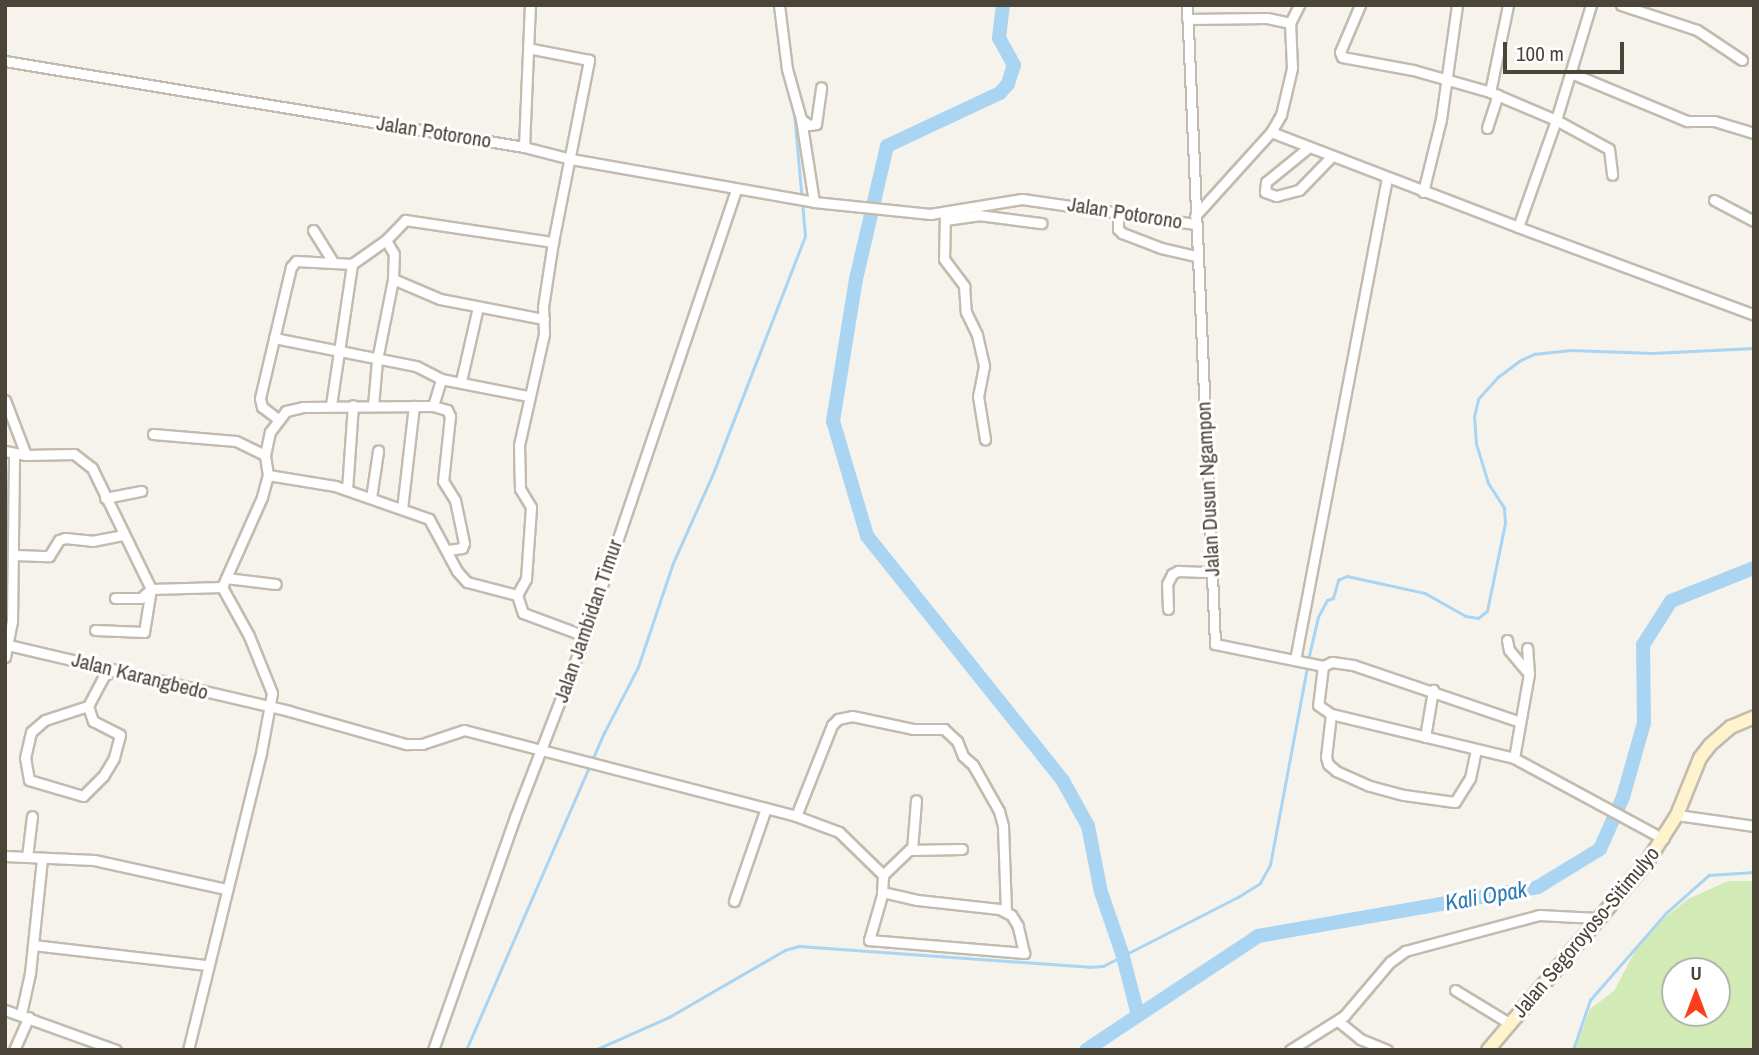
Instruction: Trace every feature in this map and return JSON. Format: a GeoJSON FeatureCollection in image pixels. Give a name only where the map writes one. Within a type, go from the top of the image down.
{"type":"FeatureCollection","features":[{"type":"Feature","properties":{"kind":"main road","name":"Jalan Segoroyoso-Sitimulyo"},"geometry":{"type":"LineString","coordinates":[[1488,1050],[1664,839],[1677,815],[1700,758],[1710,745],[1731,727],[1754,717]]}},
{"type":"Feature","properties":{"kind":"street"},"geometry":{"type":"LineString","coordinates":[[524,147],[530,5]]}},
{"type":"Feature","properties":{"kind":"street"},"geometry":{"type":"LineString","coordinates":[[779,5],[787,69],[801,119],[811,202]]}},
{"type":"Feature","properties":{"kind":"street","name":"Jalan Potorono"},"geometry":{"type":"LineString","coordinates":[[5,61],[524,147],[571,159],[811,202],[945,216],[1022,200],[1118,214],[1195,220],[1187,5]]}},
{"type":"Feature","properties":{"kind":"street"},"geometry":{"type":"LineString","coordinates":[[1195,220],[1271,132],[1281,115],[1292,68],[1290,23],[1299,5]]}},
{"type":"Feature","properties":{"kind":"street"},"geometry":{"type":"LineString","coordinates":[[1360,5],[1340,52],[1342,57],[1406,68],[1447,80],[1494,94],[1556,120],[1609,149],[1612,175]]}},
{"type":"Feature","properties":{"kind":"street"},"geometry":{"type":"LineString","coordinates":[[1423,192],[1441,119],[1457,5]]}},
{"type":"Feature","properties":{"kind":"street"},"geometry":{"type":"LineString","coordinates":[[1487,128],[1508,5]]}},
{"type":"Feature","properties":{"kind":"street"},"geometry":{"type":"LineString","coordinates":[[1518,227],[1556,120],[1591,5]]}},
{"type":"Feature","properties":{"kind":"street"},"geometry":{"type":"LineString","coordinates":[[1621,5],[1697,30],[1737,54],[1742,61]]}},
{"type":"Feature","properties":{"kind":"street"},"geometry":{"type":"LineString","coordinates":[[1187,19],[1267,18],[1290,23]]}},
{"type":"Feature","properties":{"kind":"street"},"geometry":{"type":"LineString","coordinates":[[528,48],[589,59],[542,307],[544,334],[528,396],[526,421],[518,452],[520,489],[531,507],[526,579],[517,595],[523,612],[585,636]]}},
{"type":"Feature","properties":{"kind":"street"},"geometry":{"type":"LineString","coordinates":[[1571,73],[1686,121],[1714,121],[1754,133]]}},
{"type":"Feature","properties":{"kind":"street"},"geometry":{"type":"LineString","coordinates":[[801,119],[809,125],[816,124],[821,87]]}},
{"type":"Feature","properties":{"kind":"street"},"geometry":{"type":"LineString","coordinates":[[1271,132],[1423,192],[1754,315]]}},
{"type":"Feature","properties":{"kind":"street"},"geometry":{"type":"LineString","coordinates":[[1308,147],[1269,178],[1265,192],[1276,196],[1299,190],[1332,156]]}},
{"type":"Feature","properties":{"kind":"street"},"geometry":{"type":"LineString","coordinates":[[1304,662],[1387,178]]}},
{"type":"Feature","properties":{"kind":"street","name":"Jalan Jambidan Timur"},"geometry":{"type":"LineString","coordinates":[[433,1050],[585,636],[736,190]]}},
{"type":"Feature","properties":{"kind":"street"},"geometry":{"type":"LineString","coordinates":[[1714,200],[1754,220]]}},
{"type":"Feature","properties":{"kind":"street"},"geometry":{"type":"LineString","coordinates":[[1118,214],[1118,229],[1122,233],[1161,248],[1197,256]]}},
{"type":"Feature","properties":{"kind":"street"},"geometry":{"type":"LineString","coordinates":[[985,439],[978,396],[984,366],[976,335],[966,312],[964,286],[944,259],[945,216],[979,215],[1041,223]]}},
{"type":"Feature","properties":{"kind":"street"},"geometry":{"type":"LineString","coordinates":[[278,419],[262,407],[260,398],[291,267],[301,260],[352,264],[386,240],[399,223],[408,220],[553,242]]}},
{"type":"Feature","properties":{"kind":"street","name":"Jalan Dusun Ngampon"},"geometry":{"type":"LineString","coordinates":[[1195,220],[1215,644],[1323,666],[1332,662],[1353,664],[1520,722]]}},
{"type":"Feature","properties":{"kind":"street"},"geometry":{"type":"LineString","coordinates":[[313,230],[333,262]]}},
{"type":"Feature","properties":{"kind":"street"},"geometry":{"type":"LineString","coordinates":[[373,406],[377,360],[393,279],[394,254],[386,240]]}},
{"type":"Feature","properties":{"kind":"street"},"geometry":{"type":"LineString","coordinates":[[331,405],[352,264]]}},
{"type":"Feature","properties":{"kind":"street"},"geometry":{"type":"LineString","coordinates":[[393,279],[434,298],[544,319]]}},
{"type":"Feature","properties":{"kind":"street"},"geometry":{"type":"LineString","coordinates":[[461,381],[478,307]]}},
{"type":"Feature","properties":{"kind":"street"},"geometry":{"type":"LineString","coordinates":[[274,338],[418,366],[442,379],[528,396]]}},
{"type":"Feature","properties":{"kind":"street"},"geometry":{"type":"LineString","coordinates":[[433,407],[442,379]]}},
{"type":"Feature","properties":{"kind":"street"},"geometry":{"type":"LineString","coordinates":[[5,400],[26,455]]}},
{"type":"Feature","properties":{"kind":"street"},"geometry":{"type":"LineString","coordinates":[[188,1050],[271,708],[272,693],[267,674],[224,582],[260,504],[268,475],[265,455],[270,432],[278,419],[286,411],[297,408],[331,405],[444,408],[450,416],[443,481],[455,500],[464,544],[462,548],[447,550]]}},
{"type":"Feature","properties":{"kind":"street"},"geometry":{"type":"LineString","coordinates":[[347,491],[353,405]]}},
{"type":"Feature","properties":{"kind":"street"},"geometry":{"type":"LineString","coordinates":[[402,509],[414,406]]}},
{"type":"Feature","properties":{"kind":"street"},"geometry":{"type":"LineString","coordinates":[[153,435],[236,440],[265,455]]}},
{"type":"Feature","properties":{"kind":"street"},"geometry":{"type":"LineString","coordinates":[[371,498],[377,451]]}},
{"type":"Feature","properties":{"kind":"street"},"geometry":{"type":"LineString","coordinates":[[5,657],[15,555],[10,452],[80,456],[92,468],[122,535],[151,589],[144,632],[95,630]]}},
{"type":"Feature","properties":{"kind":"street"},"geometry":{"type":"LineString","coordinates":[[268,475],[347,491],[429,519],[457,571],[467,582],[517,595]]}},
{"type":"Feature","properties":{"kind":"street"},"geometry":{"type":"LineString","coordinates":[[105,498],[141,491]]}},
{"type":"Feature","properties":{"kind":"street"},"geometry":{"type":"LineString","coordinates":[[15,555],[49,556],[59,540],[65,538],[92,541],[122,535]]}},
{"type":"Feature","properties":{"kind":"street"},"geometry":{"type":"LineString","coordinates":[[1168,610],[1167,584],[1172,574],[1178,571],[1212,572]]}},
{"type":"Feature","properties":{"kind":"street"},"geometry":{"type":"LineString","coordinates":[[115,598],[141,598],[151,589],[224,582],[276,584]]}},
{"type":"Feature","properties":{"kind":"street","name":"Jalan Karangbedo"},"geometry":{"type":"LineString","coordinates":[[8,638],[406,744],[422,744],[460,729],[796,816],[839,832],[883,875]]}},
{"type":"Feature","properties":{"kind":"street"},"geometry":{"type":"LineString","coordinates":[[1507,640],[1509,650],[1529,674]]}},
{"type":"Feature","properties":{"kind":"street"},"geometry":{"type":"LineString","coordinates":[[1514,758],[1529,674],[1528,648]]}},
{"type":"Feature","properties":{"kind":"street"},"geometry":{"type":"LineString","coordinates":[[1323,666],[1318,705],[1331,714],[1514,758],[1664,839]]}},
{"type":"Feature","properties":{"kind":"street"},"geometry":{"type":"LineString","coordinates":[[88,706],[93,721],[120,735],[114,758],[103,776],[83,796],[29,780],[25,758],[31,732],[45,720],[88,706],[104,676],[114,668]]}},
{"type":"Feature","properties":{"kind":"street"},"geometry":{"type":"LineString","coordinates":[[1425,737],[1433,690]]}},
{"type":"Feature","properties":{"kind":"street"},"geometry":{"type":"LineString","coordinates":[[1331,714],[1326,757],[1328,764],[1336,771],[1370,786],[1445,803],[1455,802],[1470,778],[1476,750]]}},
{"type":"Feature","properties":{"kind":"street"},"geometry":{"type":"LineString","coordinates":[[796,816],[832,725],[838,719],[852,716],[913,729],[944,729],[951,733],[999,811],[1003,826],[1006,912],[1017,926],[1024,953],[869,940],[882,892],[883,875],[912,850],[962,849]]}},
{"type":"Feature","properties":{"kind":"street"},"geometry":{"type":"LineString","coordinates":[[912,850],[916,800]]}},
{"type":"Feature","properties":{"kind":"street"},"geometry":{"type":"LineString","coordinates":[[734,901],[766,808]]}},
{"type":"Feature","properties":{"kind":"street"},"geometry":{"type":"LineString","coordinates":[[1677,815],[1754,826]]}},
{"type":"Feature","properties":{"kind":"street"},"geometry":{"type":"LineString","coordinates":[[27,857],[32,816]]}},
{"type":"Feature","properties":{"kind":"street"},"geometry":{"type":"LineString","coordinates":[[5,856],[94,860],[226,889]]}},
{"type":"Feature","properties":{"kind":"street"},"geometry":{"type":"LineString","coordinates":[[13,1050],[25,1015],[42,858]]}},
{"type":"Feature","properties":{"kind":"street"},"geometry":{"type":"LineString","coordinates":[[882,892],[917,900],[1006,912]]}},
{"type":"Feature","properties":{"kind":"street"},"geometry":{"type":"LineString","coordinates":[[1290,1050],[1338,1021],[1391,962],[1405,951],[1539,915],[1597,918]]}},
{"type":"Feature","properties":{"kind":"street"},"geometry":{"type":"LineString","coordinates":[[33,945],[207,965]]}},
{"type":"Feature","properties":{"kind":"street"},"geometry":{"type":"LineString","coordinates":[[1455,990],[1509,1023]]}},
{"type":"Feature","properties":{"kind":"street"},"geometry":{"type":"LineString","coordinates":[[5,1010],[116,1050]]}},
{"type":"Feature","properties":{"kind":"street"},"geometry":{"type":"LineString","coordinates":[[1338,1021],[1360,1039],[1387,1050]]}},
{"type":"Feature","properties":{"kind":"green space"},"geometry":{"type":"Polygon","coordinates":[[[1728,881],[1754,881],[1754,1050],[1575,1050],[1590,1009],[1614,991],[1635,951],[1656,925],[1688,899],[1728,881]]]}},
{"type":"Feature","properties":{"kind":"waterway"},"geometry":{"type":"LineString","coordinates":[[774,5],[776,16]]}},
{"type":"Feature","properties":{"kind":"waterway"},"geometry":{"type":"LineString","coordinates":[[1003,5],[999,38],[1014,65],[1008,84],[1000,93],[887,146],[856,279],[833,421],[867,536],[1063,781],[1088,826],[1101,892],[1122,953],[1138,1015]]}},
{"type":"Feature","properties":{"kind":"waterway"},"geometry":{"type":"LineString","coordinates":[[466,1050],[604,733],[638,667],[673,563],[712,476],[805,236],[794,112]]}},
{"type":"Feature","properties":{"kind":"waterway"},"geometry":{"type":"LineString","coordinates":[[1308,660],[1318,617],[1327,600],[1333,598],[1338,580],[1347,576],[1425,593],[1466,616],[1478,618],[1487,611],[1505,523],[1504,508],[1488,483],[1476,444],[1474,417],[1478,399],[1498,377],[1519,361],[1534,354],[1571,350],[1652,353],[1754,348]]}},
{"type":"Feature","properties":{"kind":"waterway","name":"Kali Opak"},"geometry":{"type":"LineString","coordinates":[[1086,1050],[1258,936],[1538,887],[1600,849],[1623,797],[1644,723],[1643,645],[1671,601],[1754,568]]}},
{"type":"Feature","properties":{"kind":"waterway"},"geometry":{"type":"LineString","coordinates":[[595,1050],[669,1017],[785,950],[799,946],[1103,966],[1238,897],[1260,883],[1270,865],[1307,667]]}},
{"type":"Feature","properties":{"kind":"waterway"},"geometry":{"type":"LineString","coordinates":[[1573,1050],[1590,1000],[1665,914],[1709,875],[1754,872]]}}]}
